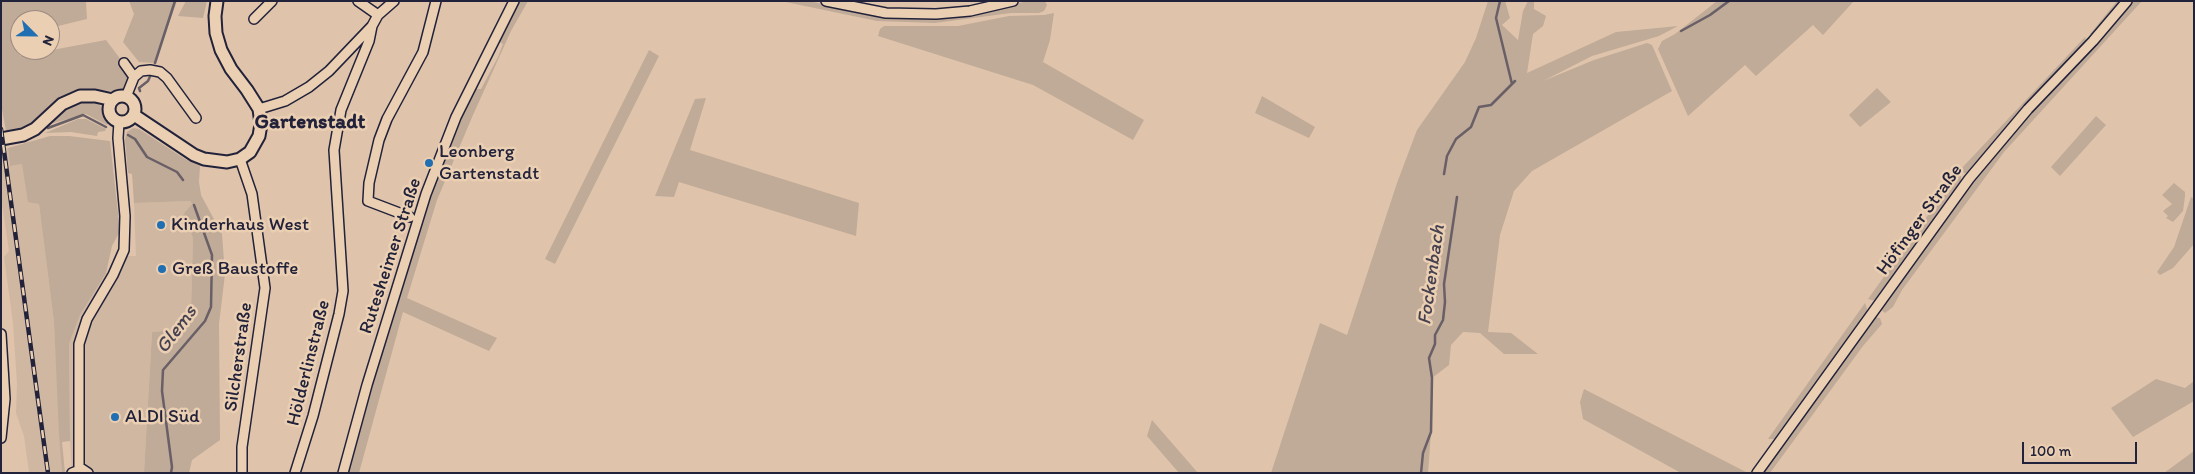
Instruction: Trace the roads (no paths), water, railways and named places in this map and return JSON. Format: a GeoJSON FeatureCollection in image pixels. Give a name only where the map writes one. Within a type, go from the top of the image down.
{"type":"FeatureCollection","features":[{"type":"Feature","properties":{"kind":"main road"},"geometry":{"type":"LineString","coordinates":[[134,114],[194,155],[227,162],[240,159],[250,152],[258,136],[261,124],[259,109],[248,90],[231,69],[221,50],[216,33],[215,16],[218,1]]}},
{"type":"Feature","properties":{"kind":"main road"},"geometry":{"type":"LineString","coordinates":[[1,139],[23,135],[36,129],[62,104],[80,96],[95,96],[111,104]]}},
{"type":"Feature","properties":{"kind":"main road"},"geometry":{"type":"LineString","coordinates":[[119,96],[126,97],[133,102],[134,114],[128,121],[119,122],[110,115],[111,104],[119,96]]}},
{"type":"Feature","properties":{"kind":"street"},"geometry":{"type":"LineString","coordinates":[[254,19],[272,1]]}},
{"type":"Feature","properties":{"kind":"street"},"geometry":{"type":"LineString","coordinates":[[358,1],[378,15]]}},
{"type":"Feature","properties":{"kind":"street"},"geometry":{"type":"LineString","coordinates":[[259,109],[286,100],[309,87],[329,71],[372,26],[378,15],[394,1]]}},
{"type":"Feature","properties":{"kind":"street"},"geometry":{"type":"LineString","coordinates":[[410,217],[368,201],[369,184],[378,140],[422,52],[436,1]]}},
{"type":"Feature","properties":{"kind":"street","name":"Rutesheimer Straße"},"geometry":{"type":"LineString","coordinates":[[343,473],[367,385],[426,194],[456,116],[514,1]]}},
{"type":"Feature","properties":{"kind":"street"},"geometry":{"type":"LineString","coordinates":[[826,1],[886,13],[936,14],[970,11],[1013,1]]}},
{"type":"Feature","properties":{"kind":"street","name":"Höfinger Straße"},"geometry":{"type":"LineString","coordinates":[[1757,473],[1969,179],[2028,109],[2093,41],[2127,1]]}},
{"type":"Feature","properties":{"kind":"street","name":"Hölderlinstraße"},"geometry":{"type":"LineString","coordinates":[[295,473],[313,416],[343,291],[334,150],[341,110],[369,41],[372,26]]}},
{"type":"Feature","properties":{"kind":"street"},"geometry":{"type":"LineString","coordinates":[[124,63],[134,77]]}},
{"type":"Feature","properties":{"kind":"street"},"geometry":{"type":"LineString","coordinates":[[126,97],[134,77],[141,71],[160,72],[167,78],[196,118]]}},
{"type":"Feature","properties":{"kind":"street"},"geometry":{"type":"LineString","coordinates":[[88,473],[75,471],[80,344],[87,318],[120,262],[124,243],[125,216],[118,138],[119,122]]}},
{"type":"Feature","properties":{"kind":"street","name":"Silcherstraße"},"geometry":{"type":"LineString","coordinates":[[240,159],[252,194],[266,288],[242,447],[242,473]]}},
{"type":"Feature","properties":{"kind":"street"},"geometry":{"type":"LineString","coordinates":[[1,334],[5,399],[1,438]]}},
{"type":"Feature","properties":{"kind":"waterway"},"geometry":{"type":"LineString","coordinates":[[155,63],[175,1]]}},
{"type":"Feature","properties":{"kind":"waterway"},"geometry":{"type":"LineString","coordinates":[[1500,1],[1496,18],[1512,84]]}},
{"type":"Feature","properties":{"kind":"waterway","name":"Fockenbach"},"geometry":{"type":"LineString","coordinates":[[1681,31],[1710,15],[1729,1]]}},
{"type":"Feature","properties":{"kind":"waterway"},"geometry":{"type":"LineString","coordinates":[[140,91],[139,88],[148,81],[151,74]]}},
{"type":"Feature","properties":{"kind":"waterway","name":"Fockenbach"},"geometry":{"type":"LineString","coordinates":[[1444,174],[1447,156],[1456,139],[1471,127],[1479,107],[1491,105],[1515,81]]}},
{"type":"Feature","properties":{"kind":"waterway","name":"Glems"},"geometry":{"type":"LineString","coordinates":[[48,128],[83,115],[106,127]]}},
{"type":"Feature","properties":{"kind":"waterway","name":"Glems"},"geometry":{"type":"LineString","coordinates":[[128,135],[135,139],[147,157],[177,172],[183,180]]}},
{"type":"Feature","properties":{"kind":"waterway","name":"Fockenbach"},"geometry":{"type":"LineString","coordinates":[[1421,473],[1423,453],[1431,432],[1432,378],[1429,358],[1435,344],[1435,335],[1443,320],[1444,284],[1457,197]]}},
{"type":"Feature","properties":{"kind":"waterway","name":"Glems"},"geometry":{"type":"LineString","coordinates":[[171,473],[172,467],[162,391],[163,370],[205,321],[211,307],[212,255],[194,205]]}},
{"type":"Feature","properties":{"kind":"railway"},"geometry":{"type":"LineString","coordinates":[[1,129],[48,473]]}},
{"type":"Feature","properties":{"kind":"place","name":"Leonberg Gartenstadt"},"geometry":{"type":"Point","coordinates":[429,163]}},
{"type":"Feature","properties":{"kind":"place","name":"Kinderhaus West"},"geometry":{"type":"Point","coordinates":[161,225]}},
{"type":"Feature","properties":{"kind":"place","name":"Greß Baustoffe"},"geometry":{"type":"Point","coordinates":[162,269]}},
{"type":"Feature","properties":{"kind":"place","name":"ALDI Süd"},"geometry":{"type":"Point","coordinates":[115,417]}},
{"type":"Feature","properties":{"kind":"district","name":"Gartenstadt"},"geometry":{"type":"Point","coordinates":[310,123]}}]}
